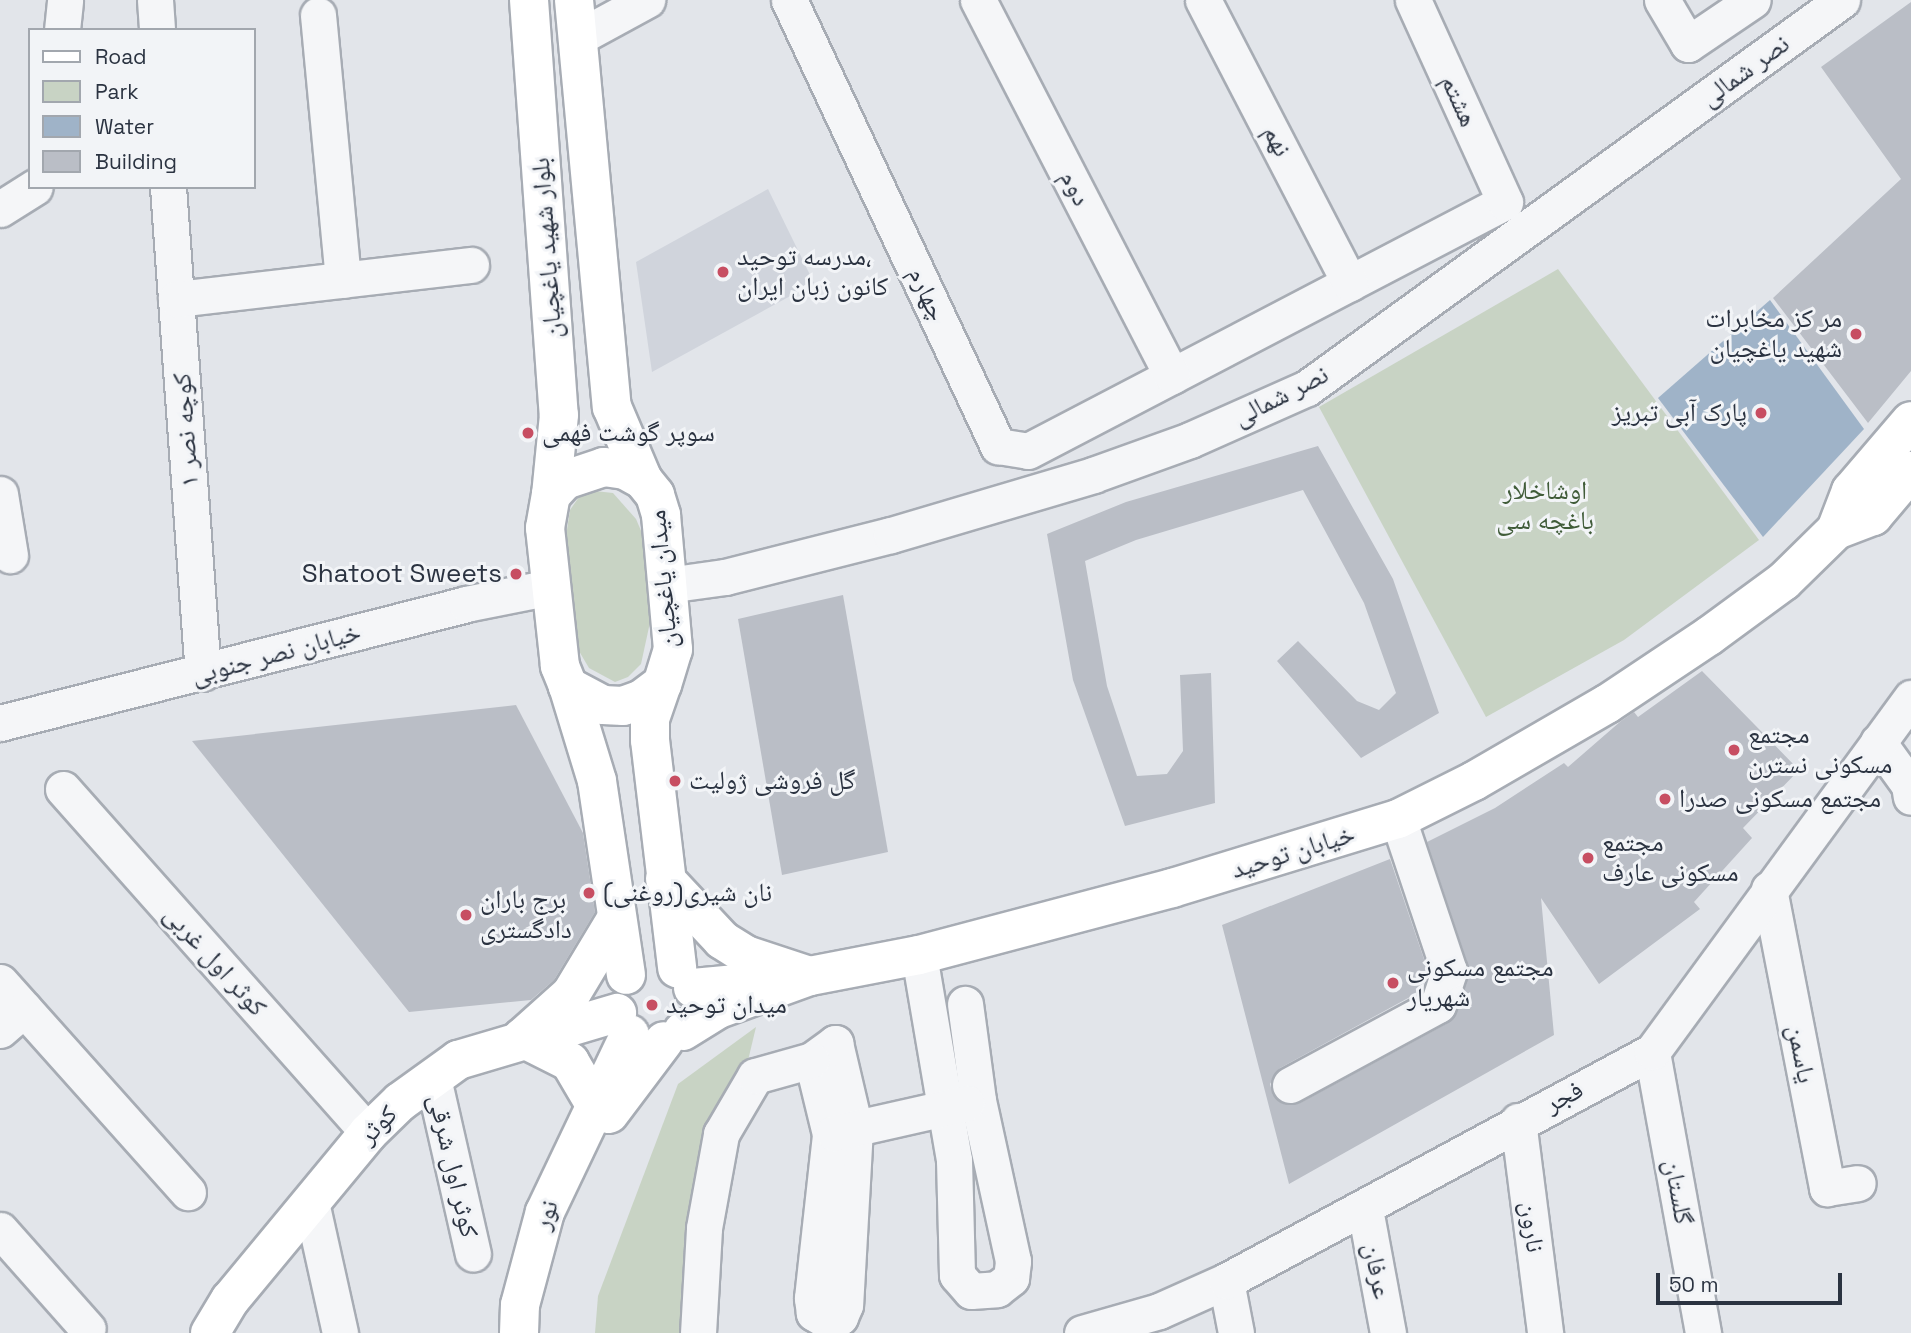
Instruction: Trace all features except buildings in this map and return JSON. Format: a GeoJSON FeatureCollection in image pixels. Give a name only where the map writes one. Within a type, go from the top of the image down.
{"type":"FeatureCollection","features":[{"type":"Feature","properties":{"kind":"main road","name":"بلوار شهید یاغچیان"},"geometry":{"type":"LineString","coordinates":[[529,0],[559,415],[551,495]]}},
{"type":"Feature","properties":{"kind":"main road","name":"بلوار شهید یاغچیان"},"geometry":{"type":"LineString","coordinates":[[574,0],[612,407],[643,480]]}},
{"type":"Feature","properties":{"kind":"main road"},"geometry":{"type":"LineString","coordinates":[[1836,530],[1851,491],[1911,421]]}},
{"type":"Feature","properties":{"kind":"main road","name":"میدان یاغچیان"},"geometry":{"type":"LineString","coordinates":[[551,495],[565,480],[583,470],[625,470],[643,480],[655,495],[661,515],[673,649],[662,684],[642,699],[623,706],[603,705],[568,686]]}},
{"type":"Feature","properties":{"kind":"main road"},"geometry":{"type":"LineString","coordinates":[[1836,530],[1873,516],[1911,471]]}},
{"type":"Feature","properties":{"kind":"main road"},"geometry":{"type":"LineString","coordinates":[[551,495],[545,528],[560,666],[590,748],[626,975]]}},
{"type":"Feature","properties":{"kind":"main road","name":"خیابان توحید"},"geometry":{"type":"LineString","coordinates":[[648,1030],[716,1010],[810,976],[919,955],[1205,880],[1398,819],[1474,781],[1607,704],[1784,581],[1836,530]]}},
{"type":"Feature","properties":{"kind":"main road"},"geometry":{"type":"LineString","coordinates":[[616,919],[571,994],[522,1038],[570,1062],[602,1107],[648,1030],[692,1018],[665,879],[650,740],[650,718],[662,684]]}},
{"type":"Feature","properties":{"kind":"main road"},"geometry":{"type":"LineString","coordinates":[[665,879],[722,940],[746,955],[810,976]]}},
{"type":"Feature","properties":{"kind":"main road"},"geometry":{"type":"LineString","coordinates":[[648,1030],[616,992],[626,975],[645,963],[685,978],[810,976]]}},
{"type":"Feature","properties":{"kind":"main road","name":"کوثر"},"geometry":{"type":"LineString","coordinates":[[210,1333],[234,1316],[311,1202],[368,1133],[458,1060],[522,1038],[648,1030]]}},
{"type":"Feature","properties":{"kind":"main road","name":"نور"},"geometry":{"type":"LineString","coordinates":[[519,1333],[520,1305],[545,1212],[602,1107]]}},
{"type":"Feature","properties":{"kind":"main road","name":"نور"},"geometry":{"type":"LineString","coordinates":[[545,1333],[551,1279],[602,1107]]}},
{"type":"Feature","properties":{"kind":"street"},"geometry":{"type":"LineString","coordinates":[[62,28],[65,0]]}},
{"type":"Feature","properties":{"kind":"street"},"geometry":{"type":"LineString","coordinates":[[155,0],[157,28]]}},
{"type":"Feature","properties":{"kind":"street"},"geometry":{"type":"LineString","coordinates":[[577,38],[647,0]]}},
{"type":"Feature","properties":{"kind":"street","name":"چهارم"},"geometry":{"type":"LineString","coordinates":[[789,0],[998,446],[1028,451],[1172,376]]}},
{"type":"Feature","properties":{"kind":"street","name":"دوم"},"geometry":{"type":"LineString","coordinates":[[978,0],[1172,376]]}},
{"type":"Feature","properties":{"kind":"street","name":"نهم"},"geometry":{"type":"LineString","coordinates":[[1203,0],[1350,283]]}},
{"type":"Feature","properties":{"kind":"street","name":"هشتم"},"geometry":{"type":"LineString","coordinates":[[1350,283],[1505,202],[1413,0]]}},
{"type":"Feature","properties":{"kind":"street"},"geometry":{"type":"LineString","coordinates":[[1662,0],[1688,44],[1754,0]]}},
{"type":"Feature","properties":{"kind":"street","name":"نصر شمالی"},"geometry":{"type":"LineString","coordinates":[[667,585],[725,577],[878,539],[1093,475],[1190,440],[1307,388],[1842,0]]}},
{"type":"Feature","properties":{"kind":"street"},"geometry":{"type":"LineString","coordinates":[[318,15],[344,280]]}},
{"type":"Feature","properties":{"kind":"street"},"geometry":{"type":"LineString","coordinates":[[0,209],[32,189]]}},
{"type":"Feature","properties":{"kind":"street","name":"کوچه نصر ۱"},"geometry":{"type":"LineString","coordinates":[[168,189],[203,673]]}},
{"type":"Feature","properties":{"kind":"street"},"geometry":{"type":"LineString","coordinates":[[176,299],[471,265]]}},
{"type":"Feature","properties":{"kind":"street"},"geometry":{"type":"LineString","coordinates":[[1172,376],[1350,283]]}},
{"type":"Feature","properties":{"kind":"street"},"geometry":{"type":"LineString","coordinates":[[0,494],[9,555]]}},
{"type":"Feature","properties":{"kind":"street","name":"خیابان نصر جنوبی"},"geometry":{"type":"LineString","coordinates":[[1,723],[466,604],[551,587]]}},
{"type":"Feature","properties":{"kind":"street","name":"فجر"},"geometry":{"type":"LineString","coordinates":[[1082,1333],[1159,1311],[1226,1281],[1365,1209],[1518,1121],[1653,1052],[1769,889],[1911,698]]}},
{"type":"Feature","properties":{"kind":"street"},"geometry":{"type":"LineString","coordinates":[[1878,742],[1909,785],[1911,797]]}},
{"type":"Feature","properties":{"kind":"street","name":"کوثر اول غربی"},"geometry":{"type":"LineString","coordinates":[[63,789],[368,1133]]}},
{"type":"Feature","properties":{"kind":"street"},"geometry":{"type":"LineString","coordinates":[[1290,1085],[1438,1004],[1449,971],[1398,819]]}},
{"type":"Feature","properties":{"kind":"street","name":"یاسمن"},"geometry":{"type":"LineString","coordinates":[[1769,889],[1827,1188],[1857,1183]]}},
{"type":"Feature","properties":{"kind":"street"},"geometry":{"type":"LineString","coordinates":[[919,955],[962,1104]]}},
{"type":"Feature","properties":{"kind":"street"},"geometry":{"type":"LineString","coordinates":[[0,982],[12,1019],[188,1192]]}},
{"type":"Feature","properties":{"kind":"street"},"geometry":{"type":"LineString","coordinates":[[962,1104],[965,1004]]}},
{"type":"Feature","properties":{"kind":"street","name":"گلستان"},"geometry":{"type":"LineString","coordinates":[[1653,1052],[1703,1333]]}},
{"type":"Feature","properties":{"kind":"street"},"geometry":{"type":"LineString","coordinates":[[698,1333],[704,1228],[721,1134],[755,1076],[812,1059],[843,1131],[962,1104]]}},
{"type":"Feature","properties":{"kind":"street","name":"کوثر اول شرقی"},"geometry":{"type":"LineString","coordinates":[[433,1078],[473,1254]]}},
{"type":"Feature","properties":{"kind":"street","name":"نارون"},"geometry":{"type":"LineString","coordinates":[[1518,1121],[1545,1333]]}},
{"type":"Feature","properties":{"kind":"street"},"geometry":{"type":"LineString","coordinates":[[311,1202],[340,1333]]}},
{"type":"Feature","properties":{"kind":"street","name":"عرفان"},"geometry":{"type":"LineString","coordinates":[[1365,1209],[1388,1333]]}},
{"type":"Feature","properties":{"kind":"street"},"geometry":{"type":"LineString","coordinates":[[0,1230],[88,1329]]}},
{"type":"Feature","properties":{"kind":"street"},"geometry":{"type":"LineString","coordinates":[[1226,1281],[1236,1333]]}},
{"type":"Feature","properties":{"kind":"shaded area","name":"مدرسه توحید، کانون زبان ایران"},"geometry":{"type":"Polygon","coordinates":[[[768,189],[814,283],[652,372],[636,262],[768,189]]]}},
{"type":"Feature","properties":{"kind":"green space","name":"اوشاخلار باغچه سی"},"geometry":{"type":"Polygon","coordinates":[[[1558,269],[1759,540],[1624,640],[1486,717],[1319,407],[1558,269]]]}},
{"type":"Feature","properties":{"kind":"green space"},"geometry":{"type":"Polygon","coordinates":[[[595,491],[613,493],[636,519],[645,540],[654,604],[641,664],[628,677],[615,682],[589,668],[576,646],[563,556],[570,510],[579,497],[595,491]]]}},
{"type":"Feature","properties":{"kind":"green space"},"geometry":{"type":"Polygon","coordinates":[[[756,1027],[683,1333],[595,1333],[598,1296],[678,1084],[756,1027]]]}},
{"type":"Feature","properties":{"kind":"water","name":"پارک آبی تبریز"},"geometry":{"type":"Polygon","coordinates":[[[1770,300],[1864,429],[1763,537],[1658,398],[1770,300]]]}},
{"type":"Feature","properties":{"kind":"place","name":"مدرسه توحید، کانون زبان ایران"},"geometry":{"type":"Point","coordinates":[723,272]}},
{"type":"Feature","properties":{"kind":"place","name":"مر کز مخابرات شهید یاغچیان"},"geometry":{"type":"Point","coordinates":[1856,334]}},
{"type":"Feature","properties":{"kind":"place","name":"پارک آبی تبریز"},"geometry":{"type":"Point","coordinates":[1761,413]}},
{"type":"Feature","properties":{"kind":"place","name":"سوپر گوشت فهمی"},"geometry":{"type":"Point","coordinates":[528,433]}},
{"type":"Feature","properties":{"kind":"place","name":"Shatoot Sweets"},"geometry":{"type":"Point","coordinates":[516,574]}},
{"type":"Feature","properties":{"kind":"place","name":"مجتمع مسکونی نسترن"},"geometry":{"type":"Point","coordinates":[1734,750]}},
{"type":"Feature","properties":{"kind":"place","name":"گل فروشی ژولیت"},"geometry":{"type":"Point","coordinates":[675,781]}},
{"type":"Feature","properties":{"kind":"place","name":"مجتمع مسکونی صدرا"},"geometry":{"type":"Point","coordinates":[1665,799]}},
{"type":"Feature","properties":{"kind":"place","name":"مجتمع مسکونی عارف"},"geometry":{"type":"Point","coordinates":[1588,858]}},
{"type":"Feature","properties":{"kind":"place","name":"نان شیری(روغنی)"},"geometry":{"type":"Point","coordinates":[589,893]}},
{"type":"Feature","properties":{"kind":"place","name":"برج باران دادگستری"},"geometry":{"type":"Point","coordinates":[466,915]}},
{"type":"Feature","properties":{"kind":"place","name":"مجتمع مسکونی شهریار"},"geometry":{"type":"Point","coordinates":[1393,983]}},
{"type":"Feature","properties":{"kind":"place","name":"میدان توحید"},"geometry":{"type":"Point","coordinates":[652,1005]}}]}
